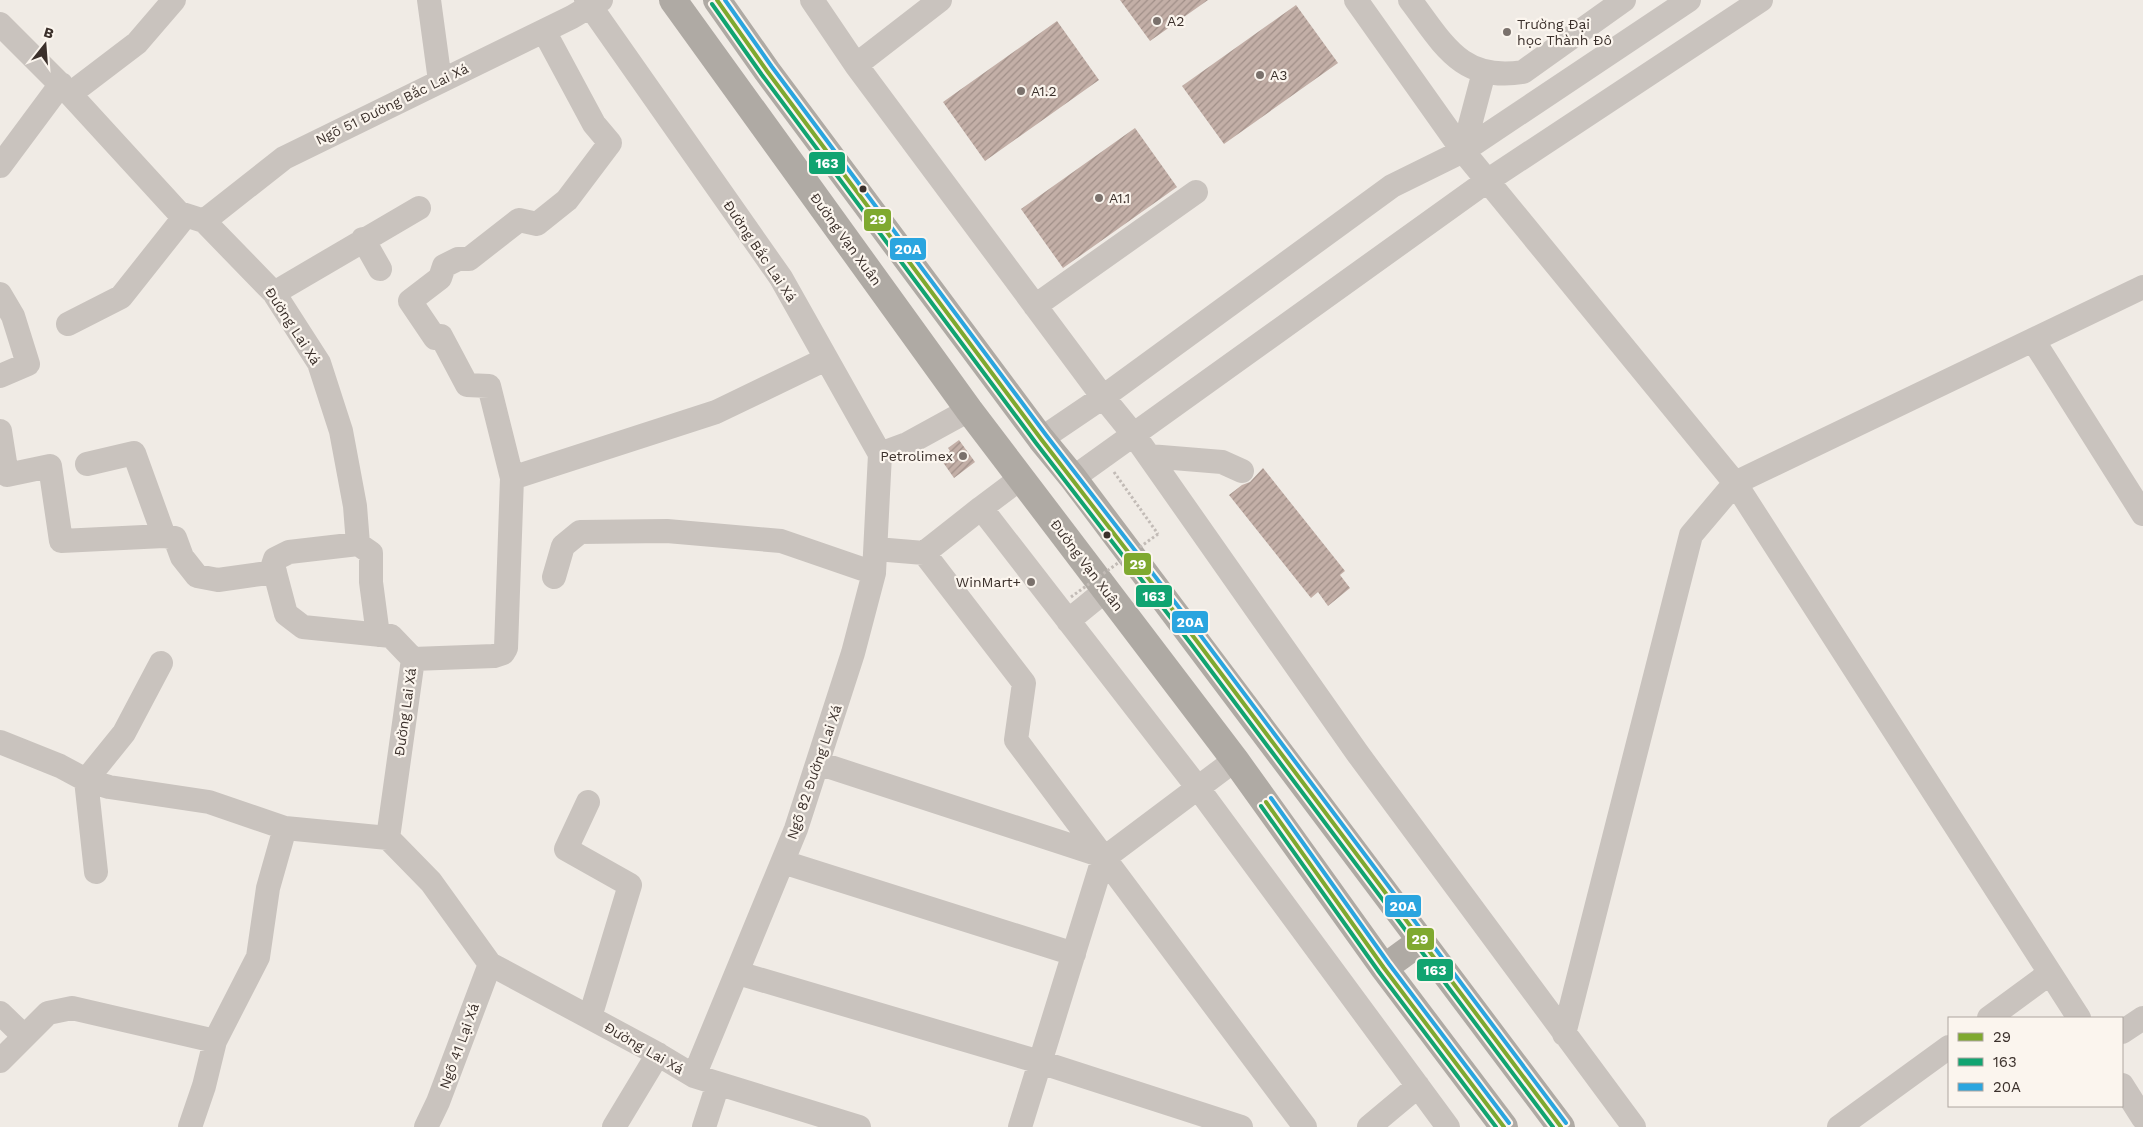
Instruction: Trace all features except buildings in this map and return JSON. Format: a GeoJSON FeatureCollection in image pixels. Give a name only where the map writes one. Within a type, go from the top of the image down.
{"type":"FeatureCollection","features":[{"type":"Feature","properties":{"kind":"highway","name":"Đường Vạn Xuân"},"geometry":{"type":"LineString","coordinates":[[673,0],[969,410],[1235,760],[1384,968],[1504,1127]]}},
{"type":"Feature","properties":{"kind":"highway"},"geometry":{"type":"LineString","coordinates":[[717,0],[773,79],[1041,439],[1073,478],[1360,856],[1420,941],[1561,1127]]}},
{"type":"Feature","properties":{"kind":"highway"},"geometry":{"type":"LineString","coordinates":[[1384,968],[1420,941]]}},
{"type":"Feature","properties":{"kind":"street"},"geometry":{"type":"LineString","coordinates":[[0,166],[66,89],[137,43],[174,0]]}},
{"type":"Feature","properties":{"kind":"street"},"geometry":{"type":"LineString","coordinates":[[429,0],[440,81]]}},
{"type":"Feature","properties":{"kind":"street"},"geometry":{"type":"LineString","coordinates":[[812,0],[856,65],[1103,397],[1134,434],[1358,754],[1634,1127]]}},
{"type":"Feature","properties":{"kind":"street"},"geometry":{"type":"LineString","coordinates":[[856,65],[940,0]]}},
{"type":"Feature","properties":{"kind":"street"},"geometry":{"type":"LineString","coordinates":[[1356,0],[1486,181],[1736,483],[2078,1017]]}},
{"type":"Feature","properties":{"kind":"street"},"geometry":{"type":"LineString","coordinates":[[1410,0],[1452,55],[1467,66],[1484,72],[1508,75],[1523,72],[1624,0]]}},
{"type":"Feature","properties":{"kind":"street"},"geometry":{"type":"LineString","coordinates":[[1041,439],[1103,397],[1392,186],[1463,151],[1689,0]]}},
{"type":"Feature","properties":{"kind":"street"},"geometry":{"type":"LineString","coordinates":[[1073,478],[1486,181],[1761,0]]}},
{"type":"Feature","properties":{"kind":"street","name":"Ngõ 51 Đường Bắc Lai Xá"},"geometry":{"type":"LineString","coordinates":[[68,324],[121,297],[195,218],[284,158],[544,31],[593,2]]}},
{"type":"Feature","properties":{"kind":"street","name":"Đường Bắc Lai Xá"},"geometry":{"type":"LineString","coordinates":[[593,2],[781,278],[880,454]]}},
{"type":"Feature","properties":{"kind":"street","name":"Đường Lai Xá"},"geometry":{"type":"LineString","coordinates":[[0,24],[66,89],[179,213],[195,218],[274,293],[319,363],[341,431],[355,506],[358,544]]}},
{"type":"Feature","properties":{"kind":"street"},"geometry":{"type":"LineString","coordinates":[[412,659],[494,656],[503,653],[506,648],[512,478],[489,386],[467,385],[438,337],[410,301],[440,278],[444,266],[458,258],[469,259],[519,220],[537,224],[567,200],[610,143],[594,124],[544,31]]}},
{"type":"Feature","properties":{"kind":"street"},"geometry":{"type":"LineString","coordinates":[[1463,151],[1484,72]]}},
{"type":"Feature","properties":{"kind":"street"},"geometry":{"type":"LineString","coordinates":[[1035,306],[1196,192]]}},
{"type":"Feature","properties":{"kind":"street"},"geometry":{"type":"LineString","coordinates":[[274,293],[363,239],[419,208]]}},
{"type":"Feature","properties":{"kind":"street"},"geometry":{"type":"LineString","coordinates":[[363,239],[380,269]]}},
{"type":"Feature","properties":{"kind":"street"},"geometry":{"type":"LineString","coordinates":[[1564,1034],[1691,535],[1736,483],[2143,287]]}},
{"type":"Feature","properties":{"kind":"street"},"geometry":{"type":"LineString","coordinates":[[0,294],[13,316],[28,364],[0,376]]}},
{"type":"Feature","properties":{"kind":"street"},"geometry":{"type":"LineString","coordinates":[[2033,340],[2143,514]]}},
{"type":"Feature","properties":{"kind":"street"},"geometry":{"type":"LineString","coordinates":[[512,478],[716,412],[826,359]]}},
{"type":"Feature","properties":{"kind":"street"},"geometry":{"type":"LineString","coordinates":[[880,454],[907,444],[969,410]]}},
{"type":"Feature","properties":{"kind":"street"},"geometry":{"type":"LineString","coordinates":[[0,431],[7,475],[50,466],[61,541],[164,536],[175,538],[182,557],[197,576],[218,580],[275,572],[273,565],[280,555],[358,544],[371,553],[378,635]]}},
{"type":"Feature","properties":{"kind":"street"},"geometry":{"type":"LineString","coordinates":[[87,464],[134,453],[164,536]]}},
{"type":"Feature","properties":{"kind":"street","name":"Ngõ 82 Đường Lai Xá"},"geometry":{"type":"LineString","coordinates":[[694,1076],[783,862],[818,764],[853,653],[874,573],[880,454]]}},
{"type":"Feature","properties":{"kind":"street"},"geometry":{"type":"LineString","coordinates":[[1149,456],[1222,462],[1242,471]]}},
{"type":"Feature","properties":{"kind":"street"},"geometry":{"type":"LineString","coordinates":[[876,549],[924,553],[1021,478]]}},
{"type":"Feature","properties":{"kind":"street"},"geometry":{"type":"LineString","coordinates":[[981,508],[1198,788],[1448,1127]]}},
{"type":"Feature","properties":{"kind":"street"},"geometry":{"type":"LineString","coordinates":[[554,577],[563,546],[580,532],[667,531],[781,541],[874,573]]}},
{"type":"Feature","properties":{"kind":"street"},"geometry":{"type":"LineString","coordinates":[[924,553],[1024,683],[1016,740],[1305,1127]]}},
{"type":"Feature","properties":{"kind":"street","name":"Đường Lai Xá"},"geometry":{"type":"LineString","coordinates":[[275,572],[286,614],[303,627],[391,636],[412,659],[388,838],[431,882],[490,964],[658,1054],[694,1076],[859,1127]]}},
{"type":"Feature","properties":{"kind":"street"},"geometry":{"type":"LineString","coordinates":[[1068,621],[1106,590]]}},
{"type":"Feature","properties":{"kind":"street"},"geometry":{"type":"LineString","coordinates":[[96,872],[86,780],[124,732],[161,663]]}},
{"type":"Feature","properties":{"kind":"street"},"geometry":{"type":"LineString","coordinates":[[0,742],[60,766],[86,780],[108,787],[209,802],[285,828],[388,838]]}},
{"type":"Feature","properties":{"kind":"street"},"geometry":{"type":"LineString","coordinates":[[1020,1127],[1103,858],[1235,760]]}},
{"type":"Feature","properties":{"kind":"street"},"geometry":{"type":"LineString","coordinates":[[818,764],[1103,858]]}},
{"type":"Feature","properties":{"kind":"street"},"geometry":{"type":"LineString","coordinates":[[588,802],[566,849],[630,885],[590,1017]]}},
{"type":"Feature","properties":{"kind":"street"},"geometry":{"type":"LineString","coordinates":[[190,1127],[204,1086],[215,1041],[258,957],[268,888],[285,828]]}},
{"type":"Feature","properties":{"kind":"street"},"geometry":{"type":"LineString","coordinates":[[783,862],[1074,954]]}},
{"type":"Feature","properties":{"kind":"street","name":"Ngõ 41 Lại Xá"},"geometry":{"type":"LineString","coordinates":[[426,1127],[438,1102],[490,964]]}},
{"type":"Feature","properties":{"kind":"street"},"geometry":{"type":"LineString","coordinates":[[738,973],[1040,1062],[1242,1127]]}},
{"type":"Feature","properties":{"kind":"street"},"geometry":{"type":"LineString","coordinates":[[1990,1017],[2050,973]]}},
{"type":"Feature","properties":{"kind":"street"},"geometry":{"type":"LineString","coordinates":[[0,1061],[48,1013],[72,1008],[215,1041]]}},
{"type":"Feature","properties":{"kind":"street"},"geometry":{"type":"LineString","coordinates":[[0,1013],[24,1036]]}},
{"type":"Feature","properties":{"kind":"street"},"geometry":{"type":"LineString","coordinates":[[2123,1031],[2143,1018]]}},
{"type":"Feature","properties":{"kind":"street"},"geometry":{"type":"LineString","coordinates":[[1839,1127],[1948,1048]]}},
{"type":"Feature","properties":{"kind":"street"},"geometry":{"type":"LineString","coordinates":[[614,1127],[658,1054]]}},
{"type":"Feature","properties":{"kind":"street"},"geometry":{"type":"LineString","coordinates":[[704,1127],[718,1084]]}},
{"type":"Feature","properties":{"kind":"street"},"geometry":{"type":"LineString","coordinates":[[1369,1127],[1418,1086]]}},
{"type":"Feature","properties":{"kind":"street"},"geometry":{"type":"LineString","coordinates":[[2123,1087],[2143,1118]]}},
{"type":"Feature","properties":{"kind":"path"},"geometry":{"type":"LineString","coordinates":[[1072,597],[1158,534],[1140,506]]}},
{"type":"Feature","properties":{"kind":"transit line","name":"29"},"geometry":{"type":"LineString","coordinates":[[717,0],[767,71],[1041,439],[1196,640],[1561,1127]]}},
{"type":"Feature","properties":{"kind":"transit line","name":"20A"},"geometry":{"type":"LineString","coordinates":[[725,0],[772,67],[1046,435],[1201,636],[1566,1123]]}},
{"type":"Feature","properties":{"kind":"transit line","name":"163"},"geometry":{"type":"LineString","coordinates":[[712,4],[762,75],[1036,443],[1191,644],[1553,1127]]}},
{"type":"Feature","properties":{"kind":"transit line","name":"20A"},"geometry":{"type":"LineString","coordinates":[[1271,798],[1389,964],[1509,1123]]}},
{"type":"Feature","properties":{"kind":"transit line","name":"29"},"geometry":{"type":"LineString","coordinates":[[1266,802],[1384,968],[1504,1127]]}},
{"type":"Feature","properties":{"kind":"transit line","name":"163"},"geometry":{"type":"LineString","coordinates":[[1261,806],[1379,972],[1496,1127]]}},
{"type":"Feature","properties":{"kind":"place","name":"A2"},"geometry":{"type":"Point","coordinates":[1157,21]}},
{"type":"Feature","properties":{"kind":"place","name":"Trường Đại học Thành Đô"},"geometry":{"type":"Point","coordinates":[1507,32]}},
{"type":"Feature","properties":{"kind":"place","name":"A3"},"geometry":{"type":"Point","coordinates":[1260,75]}},
{"type":"Feature","properties":{"kind":"place","name":"A1.2"},"geometry":{"type":"Point","coordinates":[1021,91]}},
{"type":"Feature","properties":{"kind":"place","name":"A1.1"},"geometry":{"type":"Point","coordinates":[1099,198]}},
{"type":"Feature","properties":{"kind":"place","name":"Petrolimex"},"geometry":{"type":"Point","coordinates":[963,456]}},
{"type":"Feature","properties":{"kind":"place","name":"WinMart+"},"geometry":{"type":"Point","coordinates":[1031,582]}}]}
